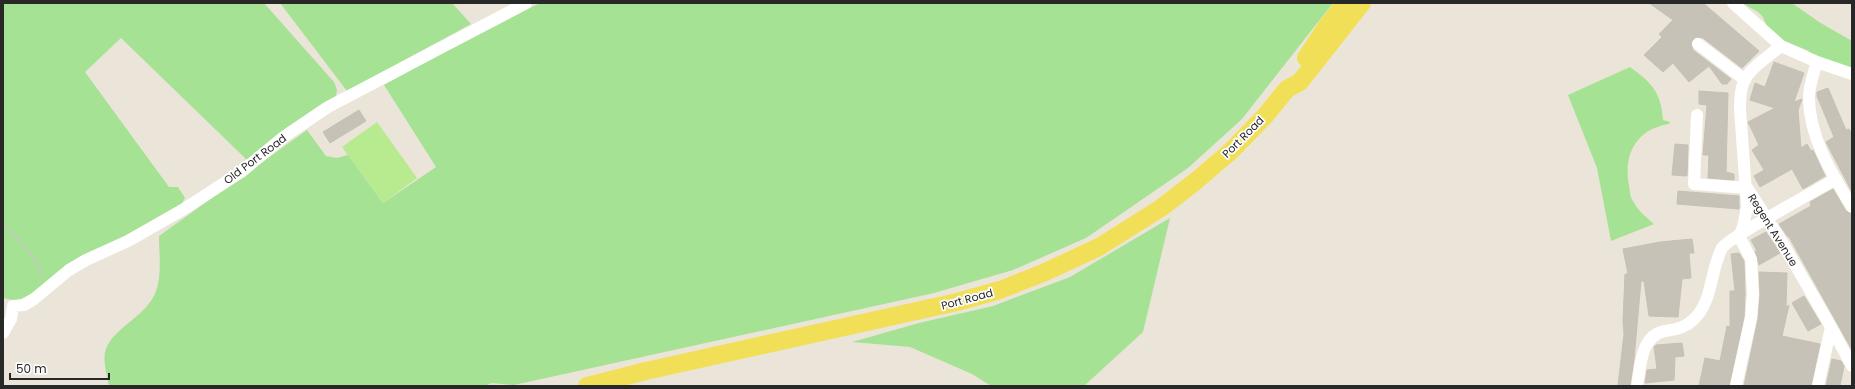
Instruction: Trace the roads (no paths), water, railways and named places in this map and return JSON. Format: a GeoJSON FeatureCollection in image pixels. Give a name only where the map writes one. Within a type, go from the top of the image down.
{"type":"FeatureCollection","features":[{"type":"Feature","properties":{"kind":"main road","name":"Port Road"},"geometry":{"type":"LineString","coordinates":[[1288,89],[1293,76],[1327,26],[1345,3]]}},
{"type":"Feature","properties":{"kind":"main road","name":"Port Road"},"geometry":{"type":"LineString","coordinates":[[588,386],[669,366],[957,302],[1000,290],[1099,247],[1161,208],[1196,181],[1230,151],[1288,89],[1300,82],[1362,3]]}},
{"type":"Feature","properties":{"kind":"street","name":"Old Port Road"},"geometry":{"type":"LineString","coordinates":[[3,333],[11,319],[12,306],[24,305],[86,260],[146,231],[190,205],[241,172],[286,136],[328,107],[526,3]]}},
{"type":"Feature","properties":{"kind":"street"},"geometry":{"type":"LineString","coordinates":[[1733,3],[1781,46],[1817,62],[1852,74]]}},
{"type":"Feature","properties":{"kind":"street"},"geometry":{"type":"LineString","coordinates":[[1698,44],[1745,80]]}},
{"type":"Feature","properties":{"kind":"street"},"geometry":{"type":"LineString","coordinates":[[1736,386],[1751,318],[1753,294],[1750,259],[1739,236],[1746,216],[1747,188],[1740,110],[1741,97],[1745,80],[1751,72],[1781,46]]}},
{"type":"Feature","properties":{"kind":"street"},"geometry":{"type":"LineString","coordinates":[[1817,62],[1811,81],[1809,97],[1810,114],[1814,132],[1836,179],[1852,207]]}},
{"type":"Feature","properties":{"kind":"street","name":"Regent Avenue"},"geometry":{"type":"LineString","coordinates":[[1697,115],[1694,184],[1747,188],[1766,220],[1782,242],[1852,366]]}},
{"type":"Feature","properties":{"kind":"street"},"geometry":{"type":"LineString","coordinates":[[1637,386],[1644,346],[1651,338],[1662,332],[1679,329],[1692,321],[1704,307],[1722,248],[1739,236],[1836,179]]}},
{"type":"Feature","properties":{"kind":"street"},"geometry":{"type":"LineString","coordinates":[[1818,386],[1831,327]]}}]}
